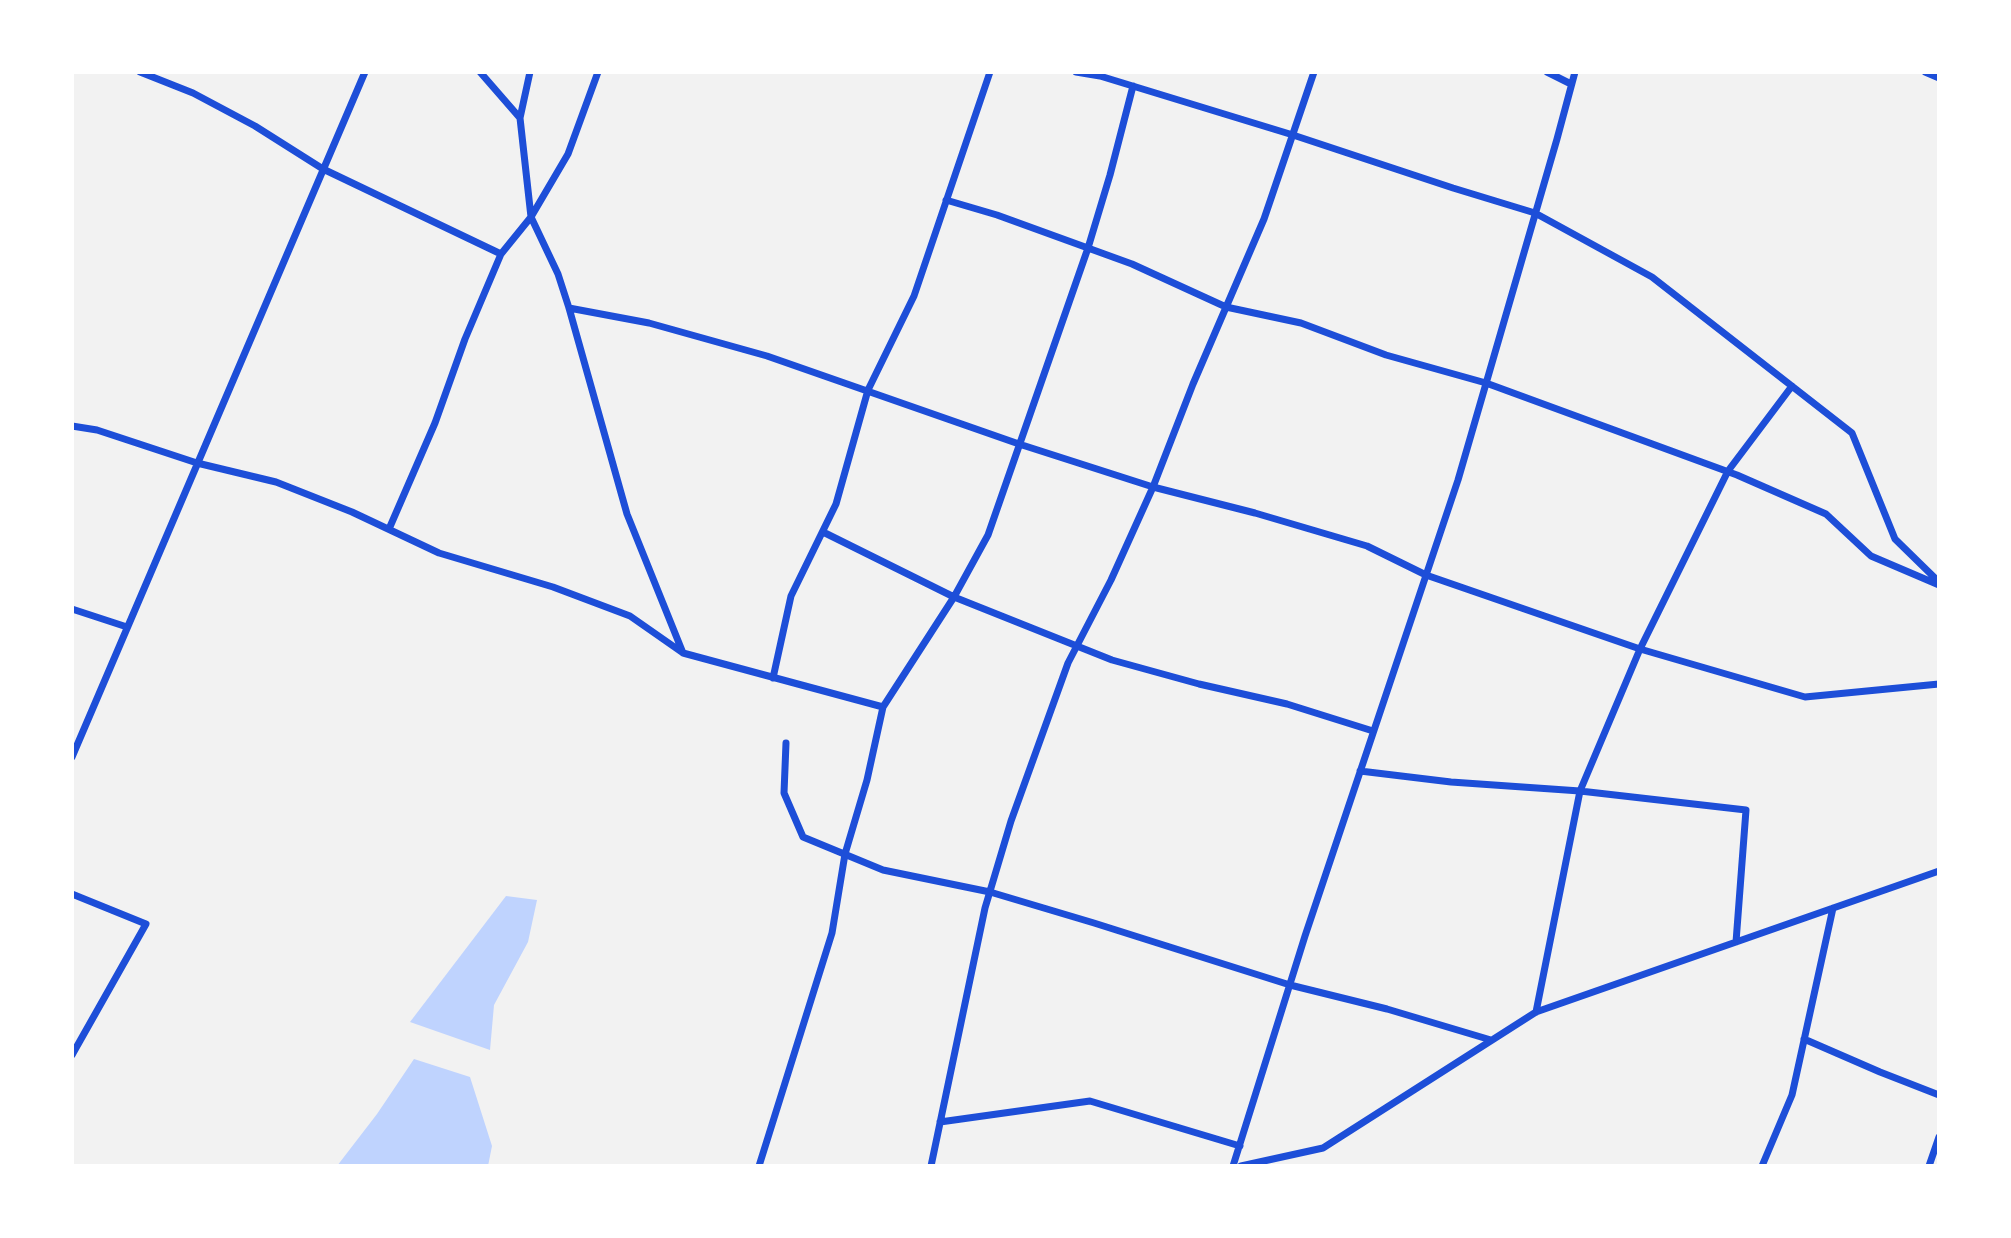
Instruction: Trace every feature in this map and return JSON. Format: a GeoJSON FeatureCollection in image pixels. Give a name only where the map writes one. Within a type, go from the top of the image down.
{"type":"FeatureCollection","features":[{"type":"Feature","properties":{"kind":"street"},"geometry":{"type":"LineString","coordinates":[[140,72],[193,93],[255,126],[323,169],[501,254]]}},
{"type":"Feature","properties":{"kind":"street"},"geometry":{"type":"LineString","coordinates":[[72,757],[365,72]]}},
{"type":"Feature","properties":{"kind":"street"},"geometry":{"type":"LineString","coordinates":[[480,72],[520,118]]}},
{"type":"Feature","properties":{"kind":"street"},"geometry":{"type":"LineString","coordinates":[[530,72],[520,118],[531,217],[558,274],[569,308],[627,514],[683,653]]}},
{"type":"Feature","properties":{"kind":"street"},"geometry":{"type":"LineString","coordinates":[[389,529],[435,423],[501,254],[531,217],[568,153],[598,72]]}},
{"type":"Feature","properties":{"kind":"street"},"geometry":{"type":"LineString","coordinates":[[773,678],[791,596],[836,504],[868,390],[914,296],[990,72]]}},
{"type":"Feature","properties":{"kind":"street"},"geometry":{"type":"LineString","coordinates":[[1076,72],[1100,76],[1293,135],[1535,213],[1653,277],[1852,433],[1895,539],[1939,584]]}},
{"type":"Feature","properties":{"kind":"street"},"geometry":{"type":"LineString","coordinates":[[931,1166],[985,908],[1028,772],[1068,663],[1111,580],[1153,487],[1193,384],[1264,219],[1314,72]]}},
{"type":"Feature","properties":{"kind":"street"},"geometry":{"type":"LineString","coordinates":[[1546,72],[1571,84]]}},
{"type":"Feature","properties":{"kind":"street"},"geometry":{"type":"LineString","coordinates":[[1233,1166],[1373,731],[1458,480],[1574,72]]}},
{"type":"Feature","properties":{"kind":"street"},"geometry":{"type":"LineString","coordinates":[[1926,72],[1939,78]]}},
{"type":"Feature","properties":{"kind":"street"},"geometry":{"type":"LineString","coordinates":[[759,1166],[832,933],[845,854],[867,780],[883,707],[954,597],[988,535],[1088,248],[1133,86]]}},
{"type":"Feature","properties":{"kind":"street"},"geometry":{"type":"LineString","coordinates":[[946,200],[997,215],[1132,264],[1226,307],[1301,323],[1386,355],[1486,383],[1728,471],[1826,514],[1871,556],[1939,584]]}},
{"type":"Feature","properties":{"kind":"street"},"geometry":{"type":"LineString","coordinates":[[569,308],[649,323],[766,356],[1153,487],[1367,546],[1426,575],[1640,649],[1805,697],[1939,684]]}},
{"type":"Feature","properties":{"kind":"street"},"geometry":{"type":"LineString","coordinates":[[1536,1012],[1580,791],[1640,649],[1728,471],[1792,386]]}},
{"type":"Feature","properties":{"kind":"street"},"geometry":{"type":"LineString","coordinates":[[72,426],[97,430],[197,463],[276,482],[352,512],[439,553],[553,587],[631,616],[683,653],[883,707]]}},
{"type":"Feature","properties":{"kind":"street"},"geometry":{"type":"LineString","coordinates":[[823,532],[954,597],[1112,660],[1287,704],[1373,731]]}},
{"type":"Feature","properties":{"kind":"street"},"geometry":{"type":"LineString","coordinates":[[72,609],[127,627]]}},
{"type":"Feature","properties":{"kind":"street"},"geometry":{"type":"LineString","coordinates":[[786,743],[784,793],[803,837],[883,870],[989,892],[1290,985],[1387,1009],[1492,1040]]}},
{"type":"Feature","properties":{"kind":"street"},"geometry":{"type":"LineString","coordinates":[[1360,771],[1451,782],[1580,791],[1746,810],[1736,942]]}},
{"type":"Feature","properties":{"kind":"street"},"geometry":{"type":"LineString","coordinates":[[1241,1166],[1323,1148],[1536,1012],[1939,871]]}},
{"type":"Feature","properties":{"kind":"street"},"geometry":{"type":"LineString","coordinates":[[72,894],[146,924],[72,1055]]}},
{"type":"Feature","properties":{"kind":"street"},"geometry":{"type":"LineString","coordinates":[[1762,1166],[1793,1095],[1833,908]]}},
{"type":"Feature","properties":{"kind":"street"},"geometry":{"type":"LineString","coordinates":[[1804,1039],[1939,1095]]}},
{"type":"Feature","properties":{"kind":"street"},"geometry":{"type":"LineString","coordinates":[[940,1122],[1090,1101],[1240,1146]]}},
{"type":"Feature","properties":{"kind":"street"},"geometry":{"type":"LineString","coordinates":[[1929,1166],[1939,1137]]}},
{"type":"Feature","properties":{"kind":"water"},"geometry":{"type":"Polygon","coordinates":[[[506,896],[537,900],[528,942],[494,1005],[490,1050],[410,1022],[506,896]]]}},
{"type":"Feature","properties":{"kind":"water"},"geometry":{"type":"Polygon","coordinates":[[[414,1059],[470,1077],[492,1146],[488,1166],[337,1166],[377,1114],[414,1059]]]}}]}
